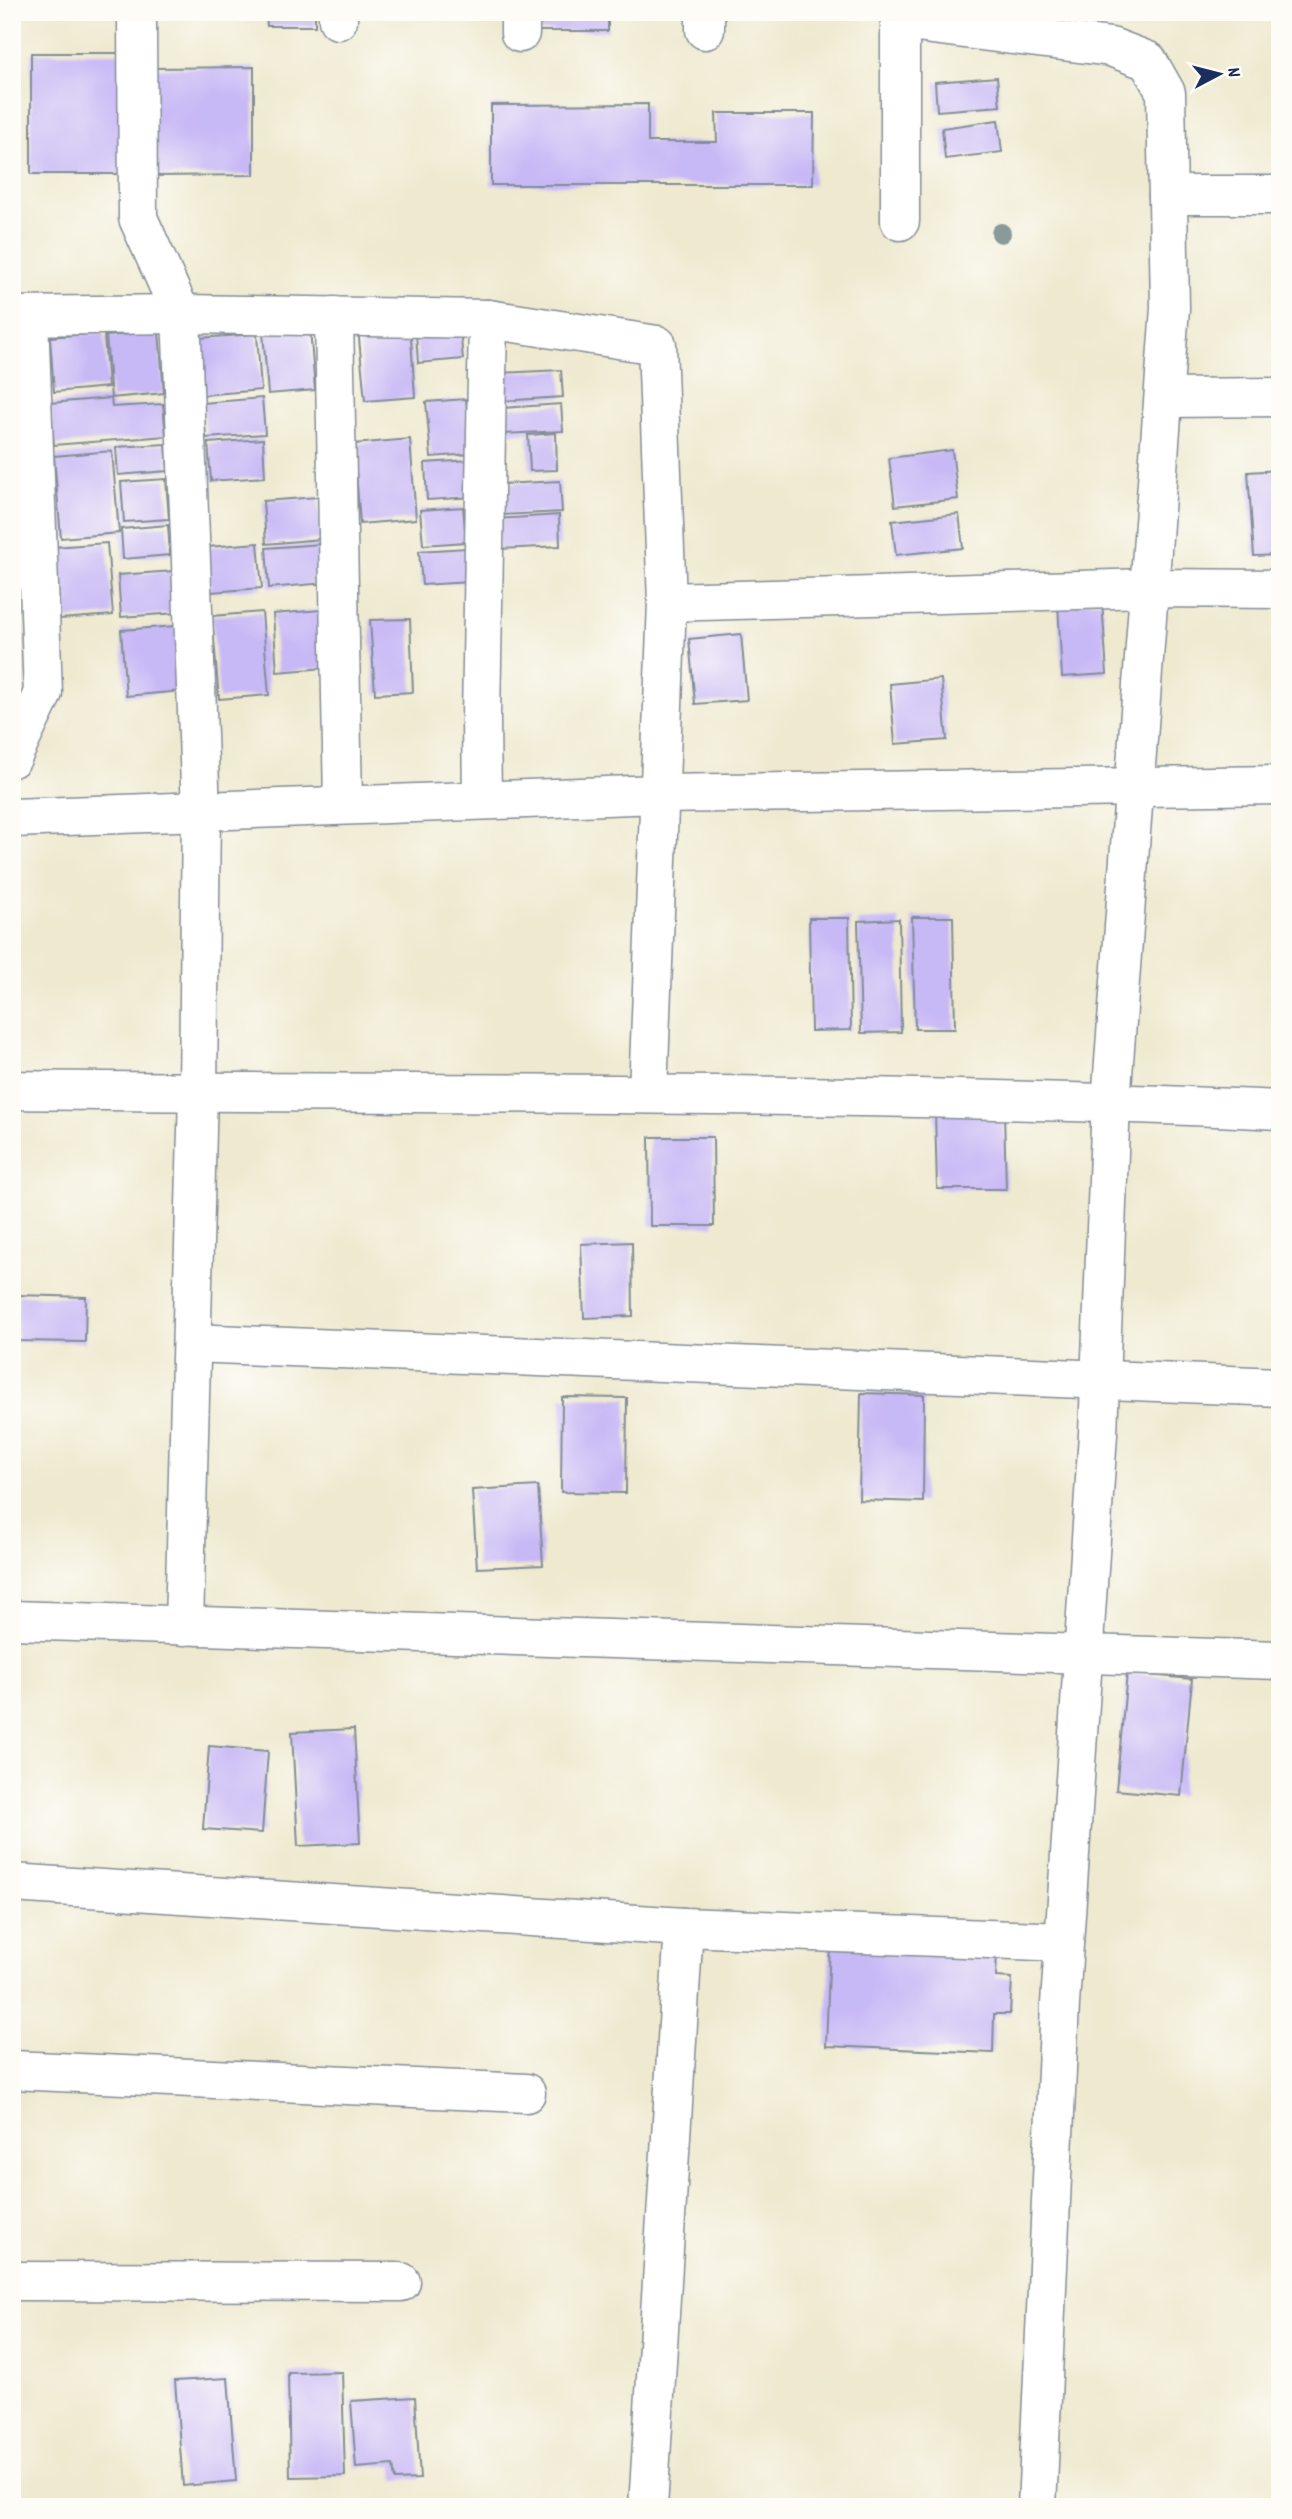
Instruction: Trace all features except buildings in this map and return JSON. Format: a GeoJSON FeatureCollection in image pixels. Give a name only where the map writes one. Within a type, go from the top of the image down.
{"type":"FeatureCollection","features":[{"type":"Feature","properties":{"kind":"street"},"geometry":{"type":"LineString","coordinates":[[137,12],[138,218],[181,314],[201,810],[198,1092],[184,1626]]}},
{"type":"Feature","properties":{"kind":"street"},"geometry":{"type":"LineString","coordinates":[[900,221],[900,16],[1111,47],[1148,61],[1166,93],[1170,308],[1111,1102],[1100,1379],[1064,1942],[1037,2507]]}},
{"type":"Feature","properties":{"kind":"street"},"geometry":{"type":"LineString","coordinates":[[1168,195],[1280,195]]}},
{"type":"Feature","properties":{"kind":"street"},"geometry":{"type":"LineString","coordinates":[[12,758],[43,693],[20,316],[181,314],[488,318],[657,345],[667,602],[648,1093]]}},
{"type":"Feature","properties":{"kind":"street"},"geometry":{"type":"LineString","coordinates":[[334,316],[343,805]]}},
{"type":"Feature","properties":{"kind":"street"},"geometry":{"type":"LineString","coordinates":[[482,800],[488,318]]}},
{"type":"Feature","properties":{"kind":"street"},"geometry":{"type":"LineString","coordinates":[[1164,398],[1280,397]]}},
{"type":"Feature","properties":{"kind":"street"},"geometry":{"type":"LineString","coordinates":[[667,602],[1149,588],[1280,589]]}},
{"type":"Feature","properties":{"kind":"street"},"geometry":{"type":"LineString","coordinates":[[12,818],[659,794],[1135,785],[1280,785]]}},
{"type":"Feature","properties":{"kind":"street"},"geometry":{"type":"LineString","coordinates":[[12,1090],[648,1093],[1111,1102],[1280,1110]]}},
{"type":"Feature","properties":{"kind":"street"},"geometry":{"type":"LineString","coordinates":[[192,1343],[1280,1387]]}},
{"type":"Feature","properties":{"kind":"street"},"geometry":{"type":"LineString","coordinates":[[12,1620],[1280,1660]]}},
{"type":"Feature","properties":{"kind":"street"},"geometry":{"type":"LineString","coordinates":[[12,1883],[684,1927],[1064,1942]]}},
{"type":"Feature","properties":{"kind":"street"},"geometry":{"type":"LineString","coordinates":[[648,2507],[684,1927]]}},
{"type":"Feature","properties":{"kind":"street"},"geometry":{"type":"LineString","coordinates":[[12,2070],[526,2093]]}},
{"type":"Feature","properties":{"kind":"street"},"geometry":{"type":"LineString","coordinates":[[12,2281],[401,2282]]}}]}
